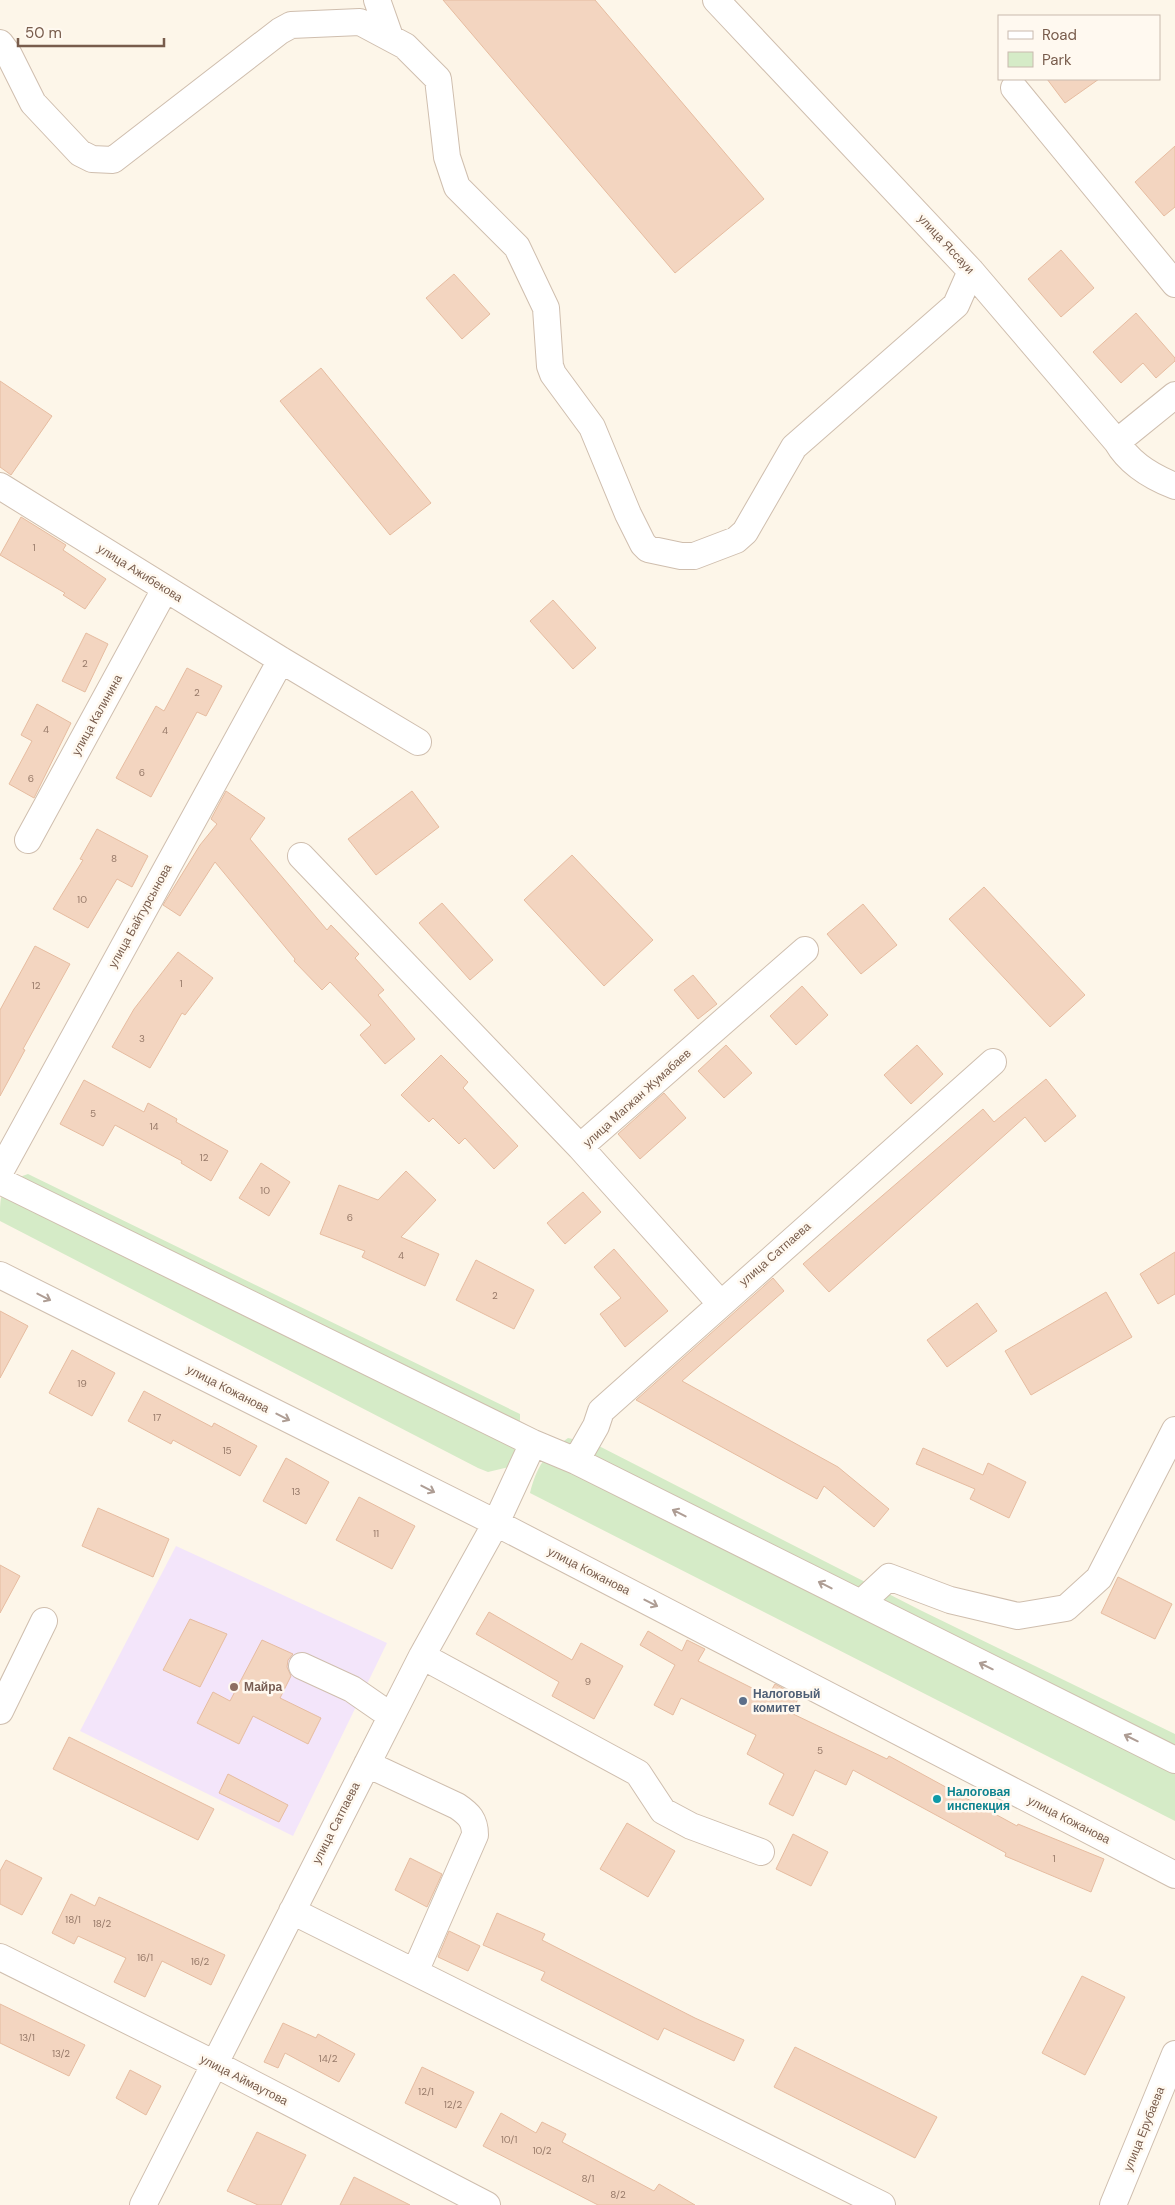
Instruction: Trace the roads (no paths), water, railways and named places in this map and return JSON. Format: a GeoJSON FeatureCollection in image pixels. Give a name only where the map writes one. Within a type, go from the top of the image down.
{"type":"FeatureCollection","features":[{"type":"Feature","properties":{"kind":"street"},"geometry":{"type":"LineString","coordinates":[[377,0],[390,37]]}},
{"type":"Feature","properties":{"kind":"street","name":"улица Яссауи"},"geometry":{"type":"LineString","coordinates":[[716,0],[972,271],[1116,442],[1124,455],[1158,479],[1175,486]]}},
{"type":"Feature","properties":{"kind":"street"},"geometry":{"type":"LineString","coordinates":[[0,42],[9,55],[33,103],[80,153],[92,159],[113,160],[280,31],[291,25],[360,22],[405,46],[438,79],[447,157],[458,187],[517,247],[546,308],[550,366],[592,428],[628,514],[643,544],[648,549],[681,556],[694,556],[736,540],[745,532],[794,447],[956,305],[972,271]]}},
{"type":"Feature","properties":{"kind":"street"},"geometry":{"type":"LineString","coordinates":[[1014,88],[1175,284]]}},
{"type":"Feature","properties":{"kind":"street"},"geometry":{"type":"LineString","coordinates":[[1116,442],[1175,395]]}},
{"type":"Feature","properties":{"kind":"street","name":"улица Ажибекова"},"geometry":{"type":"LineString","coordinates":[[1,489],[418,742]]}},
{"type":"Feature","properties":{"kind":"street","name":"улица Калинина"},"geometry":{"type":"LineString","coordinates":[[28,840],[165,589]]}},
{"type":"Feature","properties":{"kind":"street","name":"улица Байтурсынова"},"geometry":{"type":"LineString","coordinates":[[0,1172],[281,660]]}},
{"type":"Feature","properties":{"kind":"street"},"geometry":{"type":"LineString","coordinates":[[300,856],[580,1147]]}},
{"type":"Feature","properties":{"kind":"street","name":"улица Магжан Жумабаев"},"geometry":{"type":"LineString","coordinates":[[720,1303],[580,1147],[805,950]]}},
{"type":"Feature","properties":{"kind":"street","name":"улица Сатпаева"},"geometry":{"type":"LineString","coordinates":[[576,1461],[596,1426],[600,1411],[993,1062]]}},
{"type":"Feature","properties":{"kind":"street"},"geometry":{"type":"LineString","coordinates":[[0,1182],[533,1443],[576,1461],[1175,1760]]}},
{"type":"Feature","properties":{"kind":"street","name":"улица Кожанова"},"geometry":{"type":"LineString","coordinates":[[0,1275],[496,1523],[1175,1875]]}},
{"type":"Feature","properties":{"kind":"street"},"geometry":{"type":"LineString","coordinates":[[861,1603],[889,1577],[950,1600],[1018,1616],[1066,1608],[1100,1578],[1175,1430]]}},
{"type":"Feature","properties":{"kind":"street","name":"улица Сатпаева"},"geometry":{"type":"LineString","coordinates":[[143,2205],[366,1764],[422,1656],[496,1523],[533,1443]]}},
{"type":"Feature","properties":{"kind":"street"},"geometry":{"type":"LineString","coordinates":[[0,1711],[44,1621]]}},
{"type":"Feature","properties":{"kind":"street"},"geometry":{"type":"LineString","coordinates":[[422,1656],[638,1773],[663,1811],[691,1826],[761,1852]]}},
{"type":"Feature","properties":{"kind":"street"},"geometry":{"type":"LineString","coordinates":[[302,1666],[352,1689],[391,1716]]}},
{"type":"Feature","properties":{"kind":"street"},"geometry":{"type":"LineString","coordinates":[[366,1764],[458,1806],[470,1814],[475,1827],[475,1835],[415,1972]]}},
{"type":"Feature","properties":{"kind":"street"},"geometry":{"type":"LineString","coordinates":[[292,1911],[882,2205]]}},
{"type":"Feature","properties":{"kind":"street","name":"улица Аймаутова"},"geometry":{"type":"LineString","coordinates":[[0,1957],[215,2064],[487,2205]]}},
{"type":"Feature","properties":{"kind":"street","name":"улица Ерубаева"},"geometry":{"type":"LineString","coordinates":[[1113,2205],[1175,2054]]}},
{"type":"Feature","properties":{"kind":"place","name":"Майра"},"geometry":{"type":"Point","coordinates":[234,1687]}},
{"type":"Feature","properties":{"kind":"place","name":"Налоговый комитет"},"geometry":{"type":"Point","coordinates":[743,1701]}},
{"type":"Feature","properties":{"kind":"place","name":"Налоговая инспекция"},"geometry":{"type":"Point","coordinates":[937,1799]}}]}
